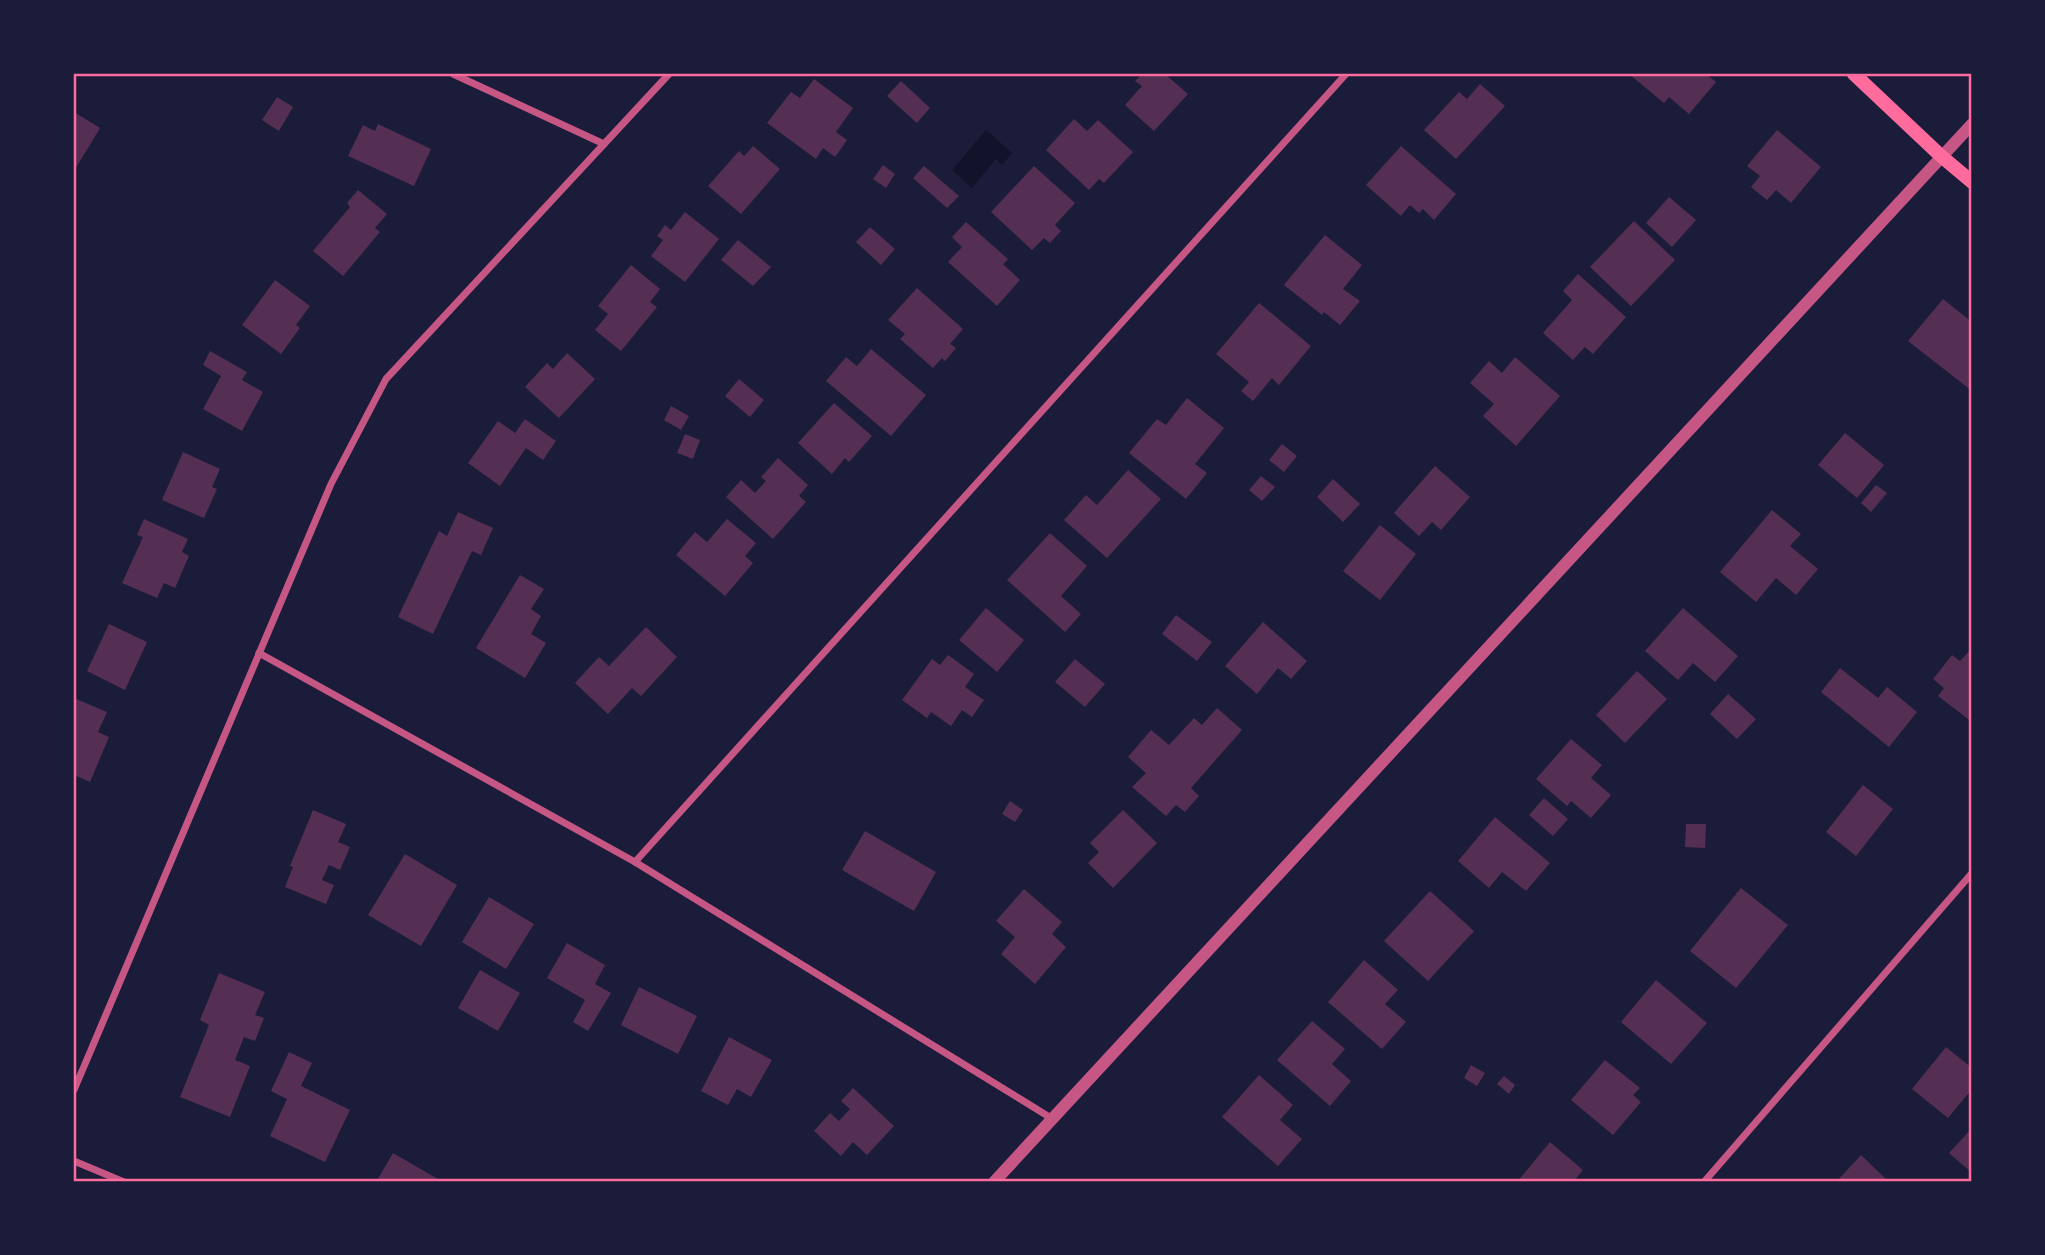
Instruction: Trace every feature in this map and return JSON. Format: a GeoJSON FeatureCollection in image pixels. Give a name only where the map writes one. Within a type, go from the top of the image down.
{"type":"FeatureCollection","features":[{"type":"Feature","properties":{"kind":"main road"},"geometry":{"type":"LineString","coordinates":[[1854,74],[1972,182]]}},
{"type":"Feature","properties":{"kind":"street"},"geometry":{"type":"LineString","coordinates":[[453,74],[604,144]]}},
{"type":"Feature","properties":{"kind":"street"},"geometry":{"type":"LineString","coordinates":[[74,1090],[331,484],[386,379],[669,74]]}},
{"type":"Feature","properties":{"kind":"street"},"geometry":{"type":"LineString","coordinates":[[635,862],[1346,74]]}},
{"type":"Feature","properties":{"kind":"street"},"geometry":{"type":"LineString","coordinates":[[994,1181],[1972,124]]}},
{"type":"Feature","properties":{"kind":"street"},"geometry":{"type":"LineString","coordinates":[[259,653],[635,862],[1051,1118]]}},
{"type":"Feature","properties":{"kind":"street"},"geometry":{"type":"LineString","coordinates":[[1704,1181],[1972,873]]}},
{"type":"Feature","properties":{"kind":"street"},"geometry":{"type":"LineString","coordinates":[[74,1161],[124,1181]]}},
{"type":"Feature","properties":{"kind":"shaded area"},"geometry":{"type":"Polygon","coordinates":[[[986,130],[1012,153],[1002,165],[996,159],[972,188],[952,170],[986,130]]]}},
{"type":"Feature","properties":{"kind":"building"},"geometry":{"type":"Polygon","coordinates":[[[1142,74],[1165,74],[1188,94],[1154,131],[1125,105],[1142,86],[1135,81],[1142,74]]]}},
{"type":"Feature","properties":{"kind":"building"},"geometry":{"type":"Polygon","coordinates":[[[1629,74],[1706,74],[1716,82],[1689,114],[1669,97],[1664,103],[1629,74]]]}},
{"type":"Feature","properties":{"kind":"building"},"geometry":{"type":"Polygon","coordinates":[[[814,79],[853,108],[836,132],[847,140],[835,157],[823,148],[816,159],[767,123],[791,92],[800,98],[814,79]]]}},
{"type":"Feature","properties":{"kind":"building"},"geometry":{"type":"Polygon","coordinates":[[[901,81],[930,108],[917,123],[887,96],[901,81]]]}},
{"type":"Feature","properties":{"kind":"building"},"geometry":{"type":"Polygon","coordinates":[[[1480,84],[1505,106],[1456,159],[1424,130],[1459,92],[1467,99],[1480,84]]]}},
{"type":"Feature","properties":{"kind":"building"},"geometry":{"type":"Polygon","coordinates":[[[277,97],[293,107],[279,131],[262,120],[277,97]]]}},
{"type":"Feature","properties":{"kind":"building"},"geometry":{"type":"Polygon","coordinates":[[[74,112],[100,128],[74,171],[74,112]]]}},
{"type":"Feature","properties":{"kind":"building"},"geometry":{"type":"Polygon","coordinates":[[[1074,119],[1087,131],[1098,120],[1133,152],[1104,183],[1099,179],[1089,190],[1046,150],[1074,119]]]}},
{"type":"Feature","properties":{"kind":"building"},"geometry":{"type":"Polygon","coordinates":[[[378,124],[431,149],[414,186],[348,156],[363,125],[375,131],[378,124]]]}},
{"type":"Feature","properties":{"kind":"building"},"geometry":{"type":"Polygon","coordinates":[[[1777,130],[1821,167],[1791,203],[1776,190],[1767,200],[1751,187],[1760,176],[1747,166],[1777,130]]]}},
{"type":"Feature","properties":{"kind":"building"},"geometry":{"type":"Polygon","coordinates":[[[753,146],[780,169],[741,214],[708,186],[739,151],[744,156],[753,146]]]}},
{"type":"Feature","properties":{"kind":"building"},"geometry":{"type":"Polygon","coordinates":[[[1401,146],[1456,194],[1434,220],[1423,209],[1419,213],[1410,205],[1401,216],[1366,185],[1401,146]]]}},
{"type":"Feature","properties":{"kind":"building"},"geometry":{"type":"Polygon","coordinates":[[[883,165],[895,174],[886,188],[873,179],[883,165]]]}},
{"type":"Feature","properties":{"kind":"building"},"geometry":{"type":"Polygon","coordinates":[[[924,166],[959,196],[947,208],[913,178],[924,166]]]}},
{"type":"Feature","properties":{"kind":"building"},"geometry":{"type":"Polygon","coordinates":[[[1034,166],[1075,203],[1055,225],[1061,231],[1050,243],[1044,238],[1032,250],[991,212],[1034,166]]]}},
{"type":"Feature","properties":{"kind":"building"},"geometry":{"type":"Polygon","coordinates":[[[358,190],[387,214],[375,228],[380,232],[343,276],[313,251],[350,207],[347,203],[358,190]]]}},
{"type":"Feature","properties":{"kind":"building"},"geometry":{"type":"Polygon","coordinates":[[[1669,197],[1696,220],[1672,247],[1646,223],[1669,197]]]}},
{"type":"Feature","properties":{"kind":"building"},"geometry":{"type":"Polygon","coordinates":[[[685,212],[719,239],[685,282],[651,256],[663,240],[657,236],[665,225],[671,230],[685,212]]]}},
{"type":"Feature","properties":{"kind":"building"},"geometry":{"type":"Polygon","coordinates":[[[1634,221],[1675,260],[1631,306],[1590,267],[1634,221]]]}},
{"type":"Feature","properties":{"kind":"building"},"geometry":{"type":"Polygon","coordinates":[[[966,222],[1008,259],[1003,264],[1020,280],[997,306],[948,262],[962,247],[952,237],[966,222]]]}},
{"type":"Feature","properties":{"kind":"building"},"geometry":{"type":"Polygon","coordinates":[[[870,227],[895,249],[881,265],[856,242],[870,227]]]}},
{"type":"Feature","properties":{"kind":"building"},"geometry":{"type":"Polygon","coordinates":[[[1325,235],[1362,265],[1343,289],[1360,301],[1340,325],[1324,312],[1322,315],[1284,285],[1325,235]]]}},
{"type":"Feature","properties":{"kind":"building"},"geometry":{"type":"Polygon","coordinates":[[[738,240],[771,267],[753,286],[721,260],[738,240]]]}},
{"type":"Feature","properties":{"kind":"building"},"geometry":{"type":"Polygon","coordinates":[[[631,265],[660,289],[650,302],[657,307],[621,351],[595,330],[608,314],[598,306],[631,265]]]}},
{"type":"Feature","properties":{"kind":"building"},"geometry":{"type":"Polygon","coordinates":[[[1578,274],[1626,317],[1593,354],[1585,347],[1573,360],[1543,333],[1572,300],[1563,291],[1578,274]]]}},
{"type":"Feature","properties":{"kind":"building"},"geometry":{"type":"Polygon","coordinates":[[[275,280],[310,306],[296,325],[300,328],[281,354],[242,325],[275,280]]]}},
{"type":"Feature","properties":{"kind":"building"},"geometry":{"type":"Polygon","coordinates":[[[917,288],[963,329],[950,344],[956,348],[945,361],[942,358],[933,368],[900,339],[905,334],[888,320],[917,288]]]}},
{"type":"Feature","properties":{"kind":"building"},"geometry":{"type":"Polygon","coordinates":[[[1943,299],[1972,322],[1972,391],[1908,341],[1943,299]]]}},
{"type":"Feature","properties":{"kind":"building"},"geometry":{"type":"Polygon","coordinates":[[[1259,303],[1311,346],[1279,385],[1272,378],[1253,401],[1241,391],[1249,382],[1216,354],[1259,303]]]}},
{"type":"Feature","properties":{"kind":"building"},"geometry":{"type":"Polygon","coordinates":[[[871,349],[926,395],[891,436],[826,381],[846,357],[857,366],[871,349]]]}},
{"type":"Feature","properties":{"kind":"building"},"geometry":{"type":"Polygon","coordinates":[[[210,351],[247,372],[242,380],[263,392],[242,431],[203,409],[221,376],[203,365],[210,351]]]}},
{"type":"Feature","properties":{"kind":"building"},"geometry":{"type":"Polygon","coordinates":[[[567,353],[595,379],[559,418],[525,387],[547,363],[553,369],[567,353]]]}},
{"type":"Feature","properties":{"kind":"building"},"geometry":{"type":"Polygon","coordinates":[[[1515,357],[1560,396],[1516,446],[1483,416],[1494,404],[1470,383],[1489,361],[1502,373],[1515,357]]]}},
{"type":"Feature","properties":{"kind":"building"},"geometry":{"type":"Polygon","coordinates":[[[739,379],[764,400],[750,417],[725,396],[739,379]]]}},
{"type":"Feature","properties":{"kind":"building"},"geometry":{"type":"Polygon","coordinates":[[[1187,398],[1224,428],[1195,464],[1207,473],[1186,499],[1129,453],[1157,419],[1166,425],[1187,398]]]}},
{"type":"Feature","properties":{"kind":"building"},"geometry":{"type":"Polygon","coordinates":[[[834,403],[872,436],[849,462],[845,458],[832,474],[798,443],[834,403]]]}},
{"type":"Feature","properties":{"kind":"building"},"geometry":{"type":"Polygon","coordinates":[[[671,406],[689,416],[681,430],[664,420],[671,406]]]}},
{"type":"Feature","properties":{"kind":"building"},"geometry":{"type":"Polygon","coordinates":[[[525,419],[556,441],[543,460],[526,448],[500,486],[468,463],[498,421],[515,433],[525,419]]]}},
{"type":"Feature","properties":{"kind":"building"},"geometry":{"type":"Polygon","coordinates":[[[1845,433],[1884,465],[1857,498],[1818,465],[1845,433]]]}},
{"type":"Feature","properties":{"kind":"building"},"geometry":{"type":"Polygon","coordinates":[[[685,434],[700,440],[693,459],[677,453],[685,434]]]}},
{"type":"Feature","properties":{"kind":"building"},"geometry":{"type":"Polygon","coordinates":[[[1282,444],[1297,456],[1284,472],[1269,460],[1282,444]]]}},
{"type":"Feature","properties":{"kind":"building"},"geometry":{"type":"Polygon","coordinates":[[[183,452],[220,469],[212,487],[217,489],[204,518],[162,500],[183,452]]]}},
{"type":"Feature","properties":{"kind":"building"},"geometry":{"type":"Polygon","coordinates":[[[778,458],[808,485],[799,496],[806,502],[773,539],[726,497],[741,480],[755,493],[766,481],[761,477],[778,458]]]}},
{"type":"Feature","properties":{"kind":"building"},"geometry":{"type":"Polygon","coordinates":[[[1435,466],[1470,497],[1441,530],[1432,522],[1419,536],[1394,513],[1435,466]]]}},
{"type":"Feature","properties":{"kind":"building"},"geometry":{"type":"Polygon","coordinates":[[[1128,470],[1161,499],[1107,558],[1064,520],[1086,495],[1097,505],[1128,470]]]}},
{"type":"Feature","properties":{"kind":"building"},"geometry":{"type":"Polygon","coordinates":[[[1261,476],[1275,487],[1262,501],[1249,490],[1261,476]]]}},
{"type":"Feature","properties":{"kind":"building"},"geometry":{"type":"Polygon","coordinates":[[[1333,479],[1360,504],[1343,522],[1317,497],[1333,479]]]}},
{"type":"Feature","properties":{"kind":"building"},"geometry":{"type":"Polygon","coordinates":[[[1876,485],[1887,493],[1871,512],[1861,503],[1876,485]]]}},
{"type":"Feature","properties":{"kind":"building"},"geometry":{"type":"Polygon","coordinates":[[[1772,510],[1801,534],[1790,546],[1818,569],[1796,595],[1776,578],[1756,602],[1720,572],[1772,510]]]}},
{"type":"Feature","properties":{"kind":"building"},"geometry":{"type":"Polygon","coordinates":[[[458,512],[493,528],[481,555],[472,551],[433,634],[398,617],[439,531],[447,536],[458,512]]]}},
{"type":"Feature","properties":{"kind":"building"},"geometry":{"type":"Polygon","coordinates":[[[144,519],[188,539],[182,552],[189,556],[175,588],[164,583],[157,598],[122,583],[143,537],[137,535],[144,519]]]}},
{"type":"Feature","properties":{"kind":"building"},"geometry":{"type":"Polygon","coordinates":[[[727,519],[756,543],[745,556],[753,563],[725,596],[676,555],[695,532],[707,542],[727,519]]]}},
{"type":"Feature","properties":{"kind":"building"},"geometry":{"type":"Polygon","coordinates":[[[1380,525],[1416,554],[1380,600],[1343,571],[1380,525]]]}},
{"type":"Feature","properties":{"kind":"building"},"geometry":{"type":"Polygon","coordinates":[[[1050,533],[1087,566],[1061,596],[1081,614],[1065,632],[1007,580],[1050,533]]]}},
{"type":"Feature","properties":{"kind":"building"},"geometry":{"type":"Polygon","coordinates":[[[520,575],[544,589],[531,609],[541,616],[531,634],[546,643],[525,678],[476,648],[520,575]]]}},
{"type":"Feature","properties":{"kind":"building"},"geometry":{"type":"Polygon","coordinates":[[[986,608],[1024,640],[997,672],[959,640],[986,608]]]}},
{"type":"Feature","properties":{"kind":"building"},"geometry":{"type":"Polygon","coordinates":[[[1683,608],[1738,656],[1715,682],[1693,663],[1678,680],[1645,651],[1683,608]]]}},
{"type":"Feature","properties":{"kind":"building"},"geometry":{"type":"Polygon","coordinates":[[[1176,615],[1212,642],[1197,661],[1162,634],[1176,615]]]}},
{"type":"Feature","properties":{"kind":"building"},"geometry":{"type":"Polygon","coordinates":[[[1263,622],[1307,661],[1291,679],[1278,668],[1257,694],[1225,666],[1263,622]]]}},
{"type":"Feature","properties":{"kind":"building"},"geometry":{"type":"Polygon","coordinates":[[[109,624],[147,642],[125,690],[87,671],[109,624]]]}},
{"type":"Feature","properties":{"kind":"building"},"geometry":{"type":"Polygon","coordinates":[[[646,627],[677,657],[641,696],[632,688],[608,714],[575,683],[599,657],[609,666],[646,627]]]}},
{"type":"Feature","properties":{"kind":"building"},"geometry":{"type":"Polygon","coordinates":[[[1972,648],[1972,722],[1938,696],[1944,688],[1933,679],[1952,655],[1960,661],[1972,648]]]}},
{"type":"Feature","properties":{"kind":"building"},"geometry":{"type":"Polygon","coordinates":[[[948,655],[974,674],[965,687],[984,700],[972,717],[962,710],[951,726],[931,712],[927,718],[902,700],[932,659],[940,665],[948,655]]]}},
{"type":"Feature","properties":{"kind":"building"},"geometry":{"type":"Polygon","coordinates":[[[1075,659],[1105,684],[1085,707],[1055,682],[1075,659]]]}},
{"type":"Feature","properties":{"kind":"building"},"geometry":{"type":"Polygon","coordinates":[[[1840,668],[1878,698],[1887,687],[1917,712],[1889,747],[1821,692],[1840,668]]]}},
{"type":"Feature","properties":{"kind":"building"},"geometry":{"type":"Polygon","coordinates":[[[1637,671],[1667,699],[1625,743],[1596,715],[1637,671]]]}},
{"type":"Feature","properties":{"kind":"building"},"geometry":{"type":"Polygon","coordinates":[[[1728,694],[1756,719],[1737,739],[1710,714],[1728,694]]]}},
{"type":"Feature","properties":{"kind":"building"},"geometry":{"type":"Polygon","coordinates":[[[74,698],[107,712],[98,732],[109,737],[90,782],[74,775],[74,698]]]}},
{"type":"Feature","properties":{"kind":"building"},"geometry":{"type":"Polygon","coordinates":[[[1217,708],[1242,730],[1191,788],[1199,796],[1185,812],[1176,805],[1166,816],[1132,787],[1146,773],[1128,757],[1151,730],[1169,745],[1194,718],[1202,725],[1217,708]]]}},
{"type":"Feature","properties":{"kind":"building"},"geometry":{"type":"Polygon","coordinates":[[[1571,739],[1602,765],[1591,778],[1611,795],[1591,818],[1571,801],[1567,806],[1536,779],[1571,739]]]}},
{"type":"Feature","properties":{"kind":"building"},"geometry":{"type":"Polygon","coordinates":[[[1863,785],[1893,809],[1856,856],[1826,832],[1863,785]]]}},
{"type":"Feature","properties":{"kind":"building"},"geometry":{"type":"Polygon","coordinates":[[[1544,798],[1568,819],[1553,836],[1529,815],[1544,798]]]}},
{"type":"Feature","properties":{"kind":"building"},"geometry":{"type":"Polygon","coordinates":[[[1010,801],[1023,810],[1015,822],[1002,814],[1010,801]]]}},
{"type":"Feature","properties":{"kind":"building"},"geometry":{"type":"Polygon","coordinates":[[[313,810],[346,824],[338,842],[350,847],[340,870],[329,865],[322,880],[334,885],[326,904],[285,887],[293,867],[290,866],[313,810]]]}},
{"type":"Feature","properties":{"kind":"building"},"geometry":{"type":"Polygon","coordinates":[[[1123,810],[1157,843],[1113,888],[1088,863],[1099,852],[1090,843],[1123,810]]]}},
{"type":"Feature","properties":{"kind":"building"},"geometry":{"type":"Polygon","coordinates":[[[1495,817],[1550,863],[1526,891],[1502,872],[1489,888],[1458,861],[1495,817]]]}},
{"type":"Feature","properties":{"kind":"building"},"geometry":{"type":"Polygon","coordinates":[[[1686,824],[1706,824],[1705,848],[1685,847],[1686,824]]]}},
{"type":"Feature","properties":{"kind":"building"},"geometry":{"type":"Polygon","coordinates":[[[865,831],[936,872],[914,911],[842,870],[865,831]]]}},
{"type":"Feature","properties":{"kind":"building"},"geometry":{"type":"Polygon","coordinates":[[[405,854],[457,885],[421,946],[368,915],[405,854]]]}},
{"type":"Feature","properties":{"kind":"building"},"geometry":{"type":"Polygon","coordinates":[[[1741,888],[1788,925],[1736,988],[1690,951],[1741,888]]]}},
{"type":"Feature","properties":{"kind":"building"},"geometry":{"type":"Polygon","coordinates":[[[1024,889],[1062,922],[1052,934],[1066,947],[1035,984],[1001,954],[1015,937],[996,921],[1024,889]]]}},
{"type":"Feature","properties":{"kind":"building"},"geometry":{"type":"Polygon","coordinates":[[[1430,891],[1474,931],[1428,981],[1384,941],[1430,891]]]}},
{"type":"Feature","properties":{"kind":"building"},"geometry":{"type":"Polygon","coordinates":[[[489,897],[534,924],[506,969],[462,942],[489,897]]]}},
{"type":"Feature","properties":{"kind":"building"},"geometry":{"type":"Polygon","coordinates":[[[567,943],[605,965],[595,984],[611,993],[588,1031],[573,1022],[585,1000],[547,978],[567,943]]]}},
{"type":"Feature","properties":{"kind":"building"},"geometry":{"type":"Polygon","coordinates":[[[1364,960],[1398,990],[1385,1004],[1406,1022],[1382,1049],[1328,1002],[1364,960]]]}},
{"type":"Feature","properties":{"kind":"building"},"geometry":{"type":"Polygon","coordinates":[[[480,970],[520,993],[498,1031],[458,1008],[480,970]]]}},
{"type":"Feature","properties":{"kind":"building"},"geometry":{"type":"Polygon","coordinates":[[[219,973],[265,992],[255,1015],[264,1018],[255,1041],[244,1037],[235,1060],[250,1066],[230,1117],[180,1097],[209,1025],[200,1020],[219,973]]]}},
{"type":"Feature","properties":{"kind":"building"},"geometry":{"type":"Polygon","coordinates":[[[1656,980],[1707,1023],[1671,1064],[1621,1022],[1656,980]]]}},
{"type":"Feature","properties":{"kind":"building"},"geometry":{"type":"Polygon","coordinates":[[[639,987],[697,1016],[678,1054],[621,1025],[639,987]]]}},
{"type":"Feature","properties":{"kind":"building"},"geometry":{"type":"Polygon","coordinates":[[[1312,1021],[1345,1049],[1332,1064],[1351,1081],[1330,1106],[1277,1060],[1312,1021]]]}},
{"type":"Feature","properties":{"kind":"building"},"geometry":{"type":"Polygon","coordinates":[[[729,1037],[772,1060],[751,1097],[737,1089],[728,1105],[701,1091],[729,1037]]]}},
{"type":"Feature","properties":{"kind":"building"},"geometry":{"type":"Polygon","coordinates":[[[1946,1047],[1972,1068],[1972,1089],[1948,1118],[1912,1089],[1946,1047]]]}},
{"type":"Feature","properties":{"kind":"building"},"geometry":{"type":"Polygon","coordinates":[[[289,1052],[312,1063],[301,1086],[350,1110],[325,1162],[270,1136],[287,1099],[271,1091],[289,1052]]]}},
{"type":"Feature","properties":{"kind":"building"},"geometry":{"type":"Polygon","coordinates":[[[1605,1060],[1640,1088],[1633,1095],[1641,1102],[1613,1135],[1571,1100],[1605,1060]]]}},
{"type":"Feature","properties":{"kind":"building"},"geometry":{"type":"Polygon","coordinates":[[[1471,1065],[1485,1073],[1477,1086],[1464,1078],[1471,1065]]]}},
{"type":"Feature","properties":{"kind":"building"},"geometry":{"type":"Polygon","coordinates":[[[1259,1075],[1293,1105],[1280,1120],[1302,1139],[1278,1166],[1222,1117],[1259,1075]]]}},
{"type":"Feature","properties":{"kind":"building"},"geometry":{"type":"Polygon","coordinates":[[[1504,1076],[1515,1085],[1509,1094],[1497,1084],[1504,1076]]]}},
{"type":"Feature","properties":{"kind":"building"},"geometry":{"type":"Polygon","coordinates":[[[853,1088],[894,1126],[867,1155],[853,1142],[841,1156],[814,1131],[830,1113],[839,1121],[850,1109],[841,1101],[853,1088]]]}},
{"type":"Feature","properties":{"kind":"building"},"geometry":{"type":"Polygon","coordinates":[[[1972,1128],[1972,1173],[1949,1153],[1972,1128]]]}},
{"type":"Feature","properties":{"kind":"building"},"geometry":{"type":"Polygon","coordinates":[[[1550,1142],[1583,1170],[1573,1182],[1517,1182],[1550,1142]]]}},
{"type":"Feature","properties":{"kind":"building"},"geometry":{"type":"Polygon","coordinates":[[[393,1153],[443,1182],[376,1182],[393,1153]]]}},
{"type":"Feature","properties":{"kind":"building"},"geometry":{"type":"Polygon","coordinates":[[[1861,1155],[1889,1182],[1836,1182],[1861,1155]]]}}]}
